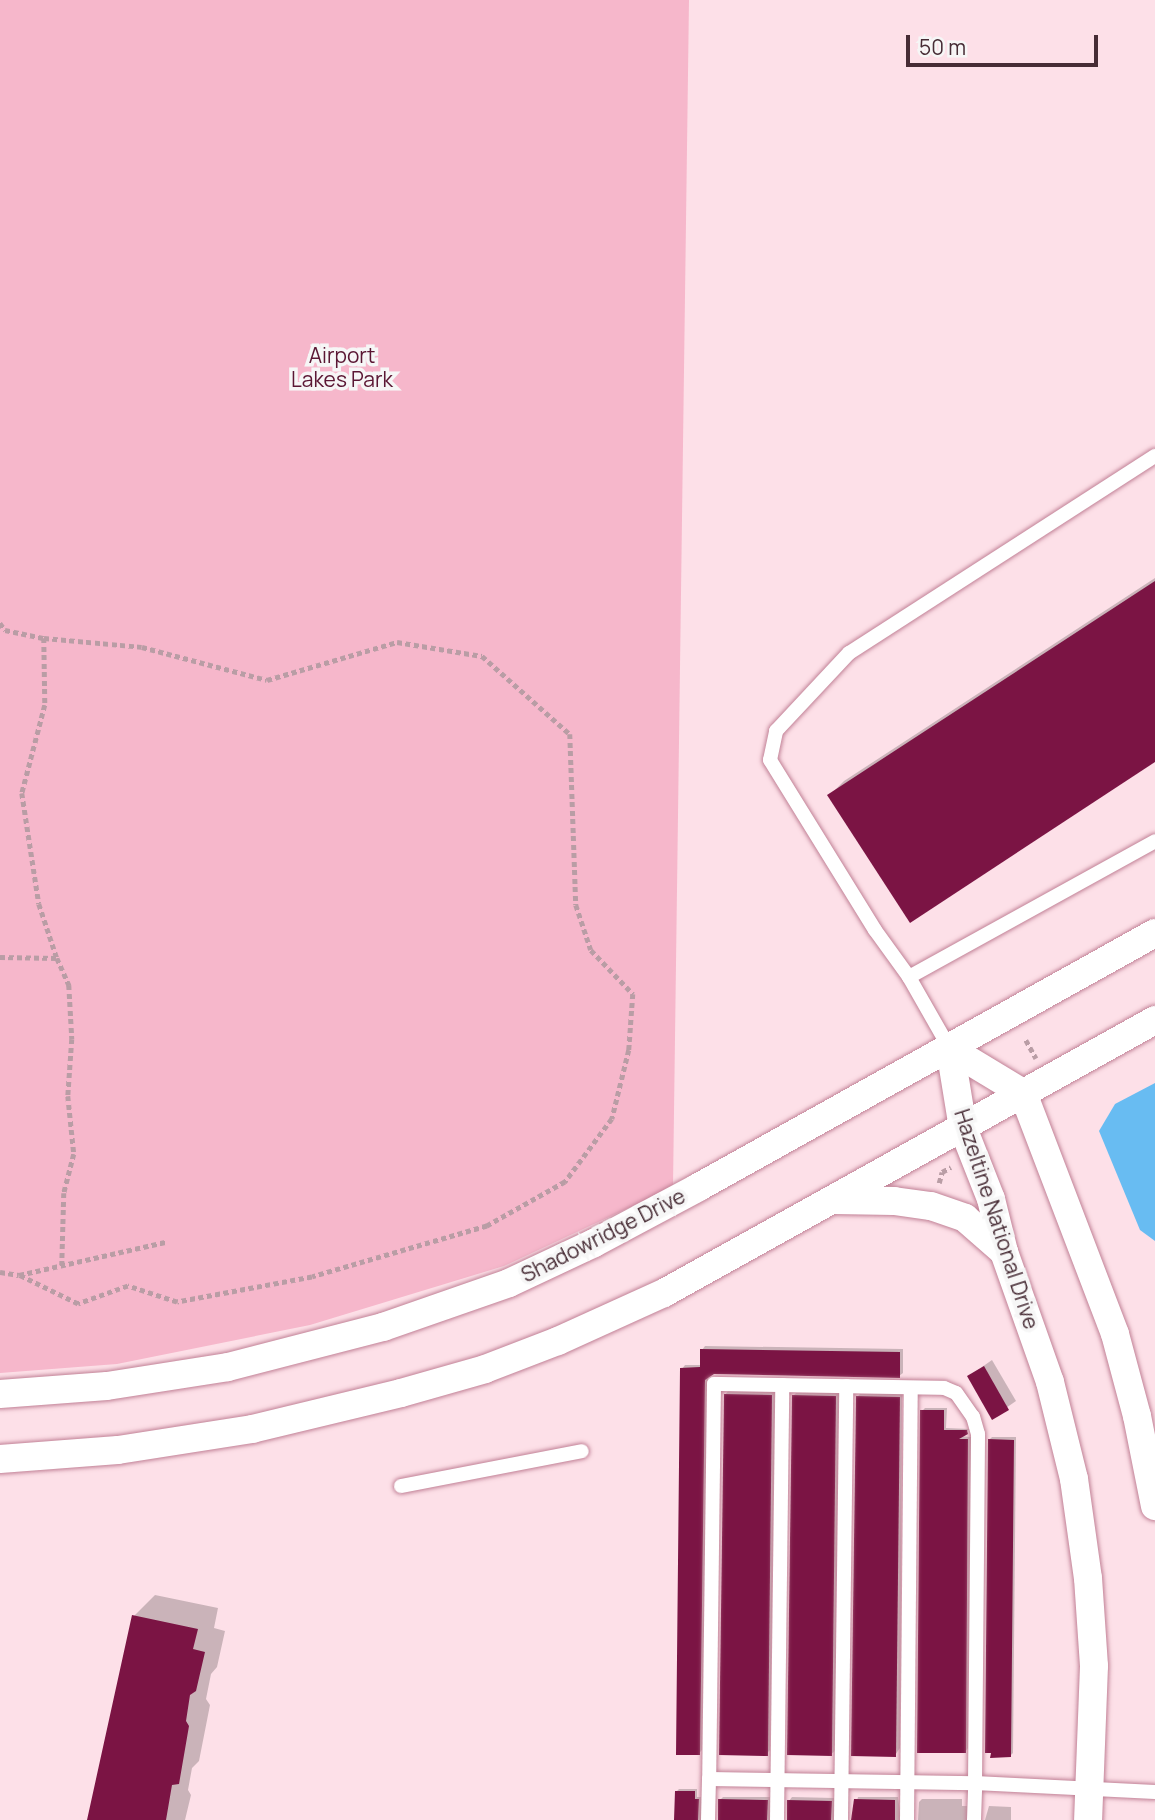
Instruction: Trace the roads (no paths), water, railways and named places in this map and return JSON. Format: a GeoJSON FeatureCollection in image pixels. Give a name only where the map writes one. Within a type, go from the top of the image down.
{"type":"FeatureCollection","features":[{"type":"Feature","properties":{"kind":"street","name":"Shadowridge Drive"},"geometry":{"type":"LineString","coordinates":[[0,1394],[107,1386],[228,1367],[333,1342],[449,1306],[509,1283],[594,1243],[950,1049],[1155,933]]}},
{"type":"Feature","properties":{"kind":"street"},"geometry":{"type":"LineString","coordinates":[[0,1459],[92,1453],[219,1435],[348,1407],[485,1368],[558,1341],[631,1309],[1155,1020]]}},
{"type":"Feature","properties":{"kind":"street"},"geometry":{"type":"LineString","coordinates":[[950,1049],[1023,1093],[1115,1334],[1137,1416],[1155,1506]]}},
{"type":"Feature","properties":{"kind":"street","name":"Hazeltine National Drive"},"geometry":{"type":"LineString","coordinates":[[950,1049],[963,1128],[991,1199],[1004,1252],[1050,1382],[1074,1479],[1092,1627],[1091,1790],[1088,1820]]}},
{"type":"Feature","properties":{"kind":"street"},"geometry":{"type":"LineString","coordinates":[[830,1200],[894,1201],[931,1206],[965,1218],[1004,1252]]}},
{"type":"Feature","properties":{"kind":"lane"},"geometry":{"type":"LineString","coordinates":[[950,1049],[909,977],[875,930],[770,760],[776,731],[849,653],[1155,456]]}},
{"type":"Feature","properties":{"kind":"lane"},"geometry":{"type":"LineString","coordinates":[[909,977],[1155,841]]}},
{"type":"Feature","properties":{"kind":"lane"},"geometry":{"type":"LineString","coordinates":[[708,1820],[714,1384],[944,1388],[956,1393],[973,1417],[978,1434],[974,1820]]}},
{"type":"Feature","properties":{"kind":"lane"},"geometry":{"type":"LineString","coordinates":[[777,1820],[782,1385]]}},
{"type":"Feature","properties":{"kind":"lane"},"geometry":{"type":"LineString","coordinates":[[841,1820],[846,1386]]}},
{"type":"Feature","properties":{"kind":"lane"},"geometry":{"type":"LineString","coordinates":[[906,1820],[911,1388]]}},
{"type":"Feature","properties":{"kind":"lane"},"geometry":{"type":"LineString","coordinates":[[401,1486],[582,1451]]}},
{"type":"Feature","properties":{"kind":"lane"},"geometry":{"type":"LineString","coordinates":[[709,1779],[975,1783],[1155,1792]]}},
{"type":"Feature","properties":{"kind":"water"},"geometry":{"type":"Polygon","coordinates":[[[1155,1083],[1155,1241],[1140,1230],[1099,1131],[1115,1104],[1155,1083]]]}},
{"type":"Feature","properties":{"kind":"park label","name":"Airport Lakes Park"},"geometry":{"type":"Point","coordinates":[342,367]}}]}
